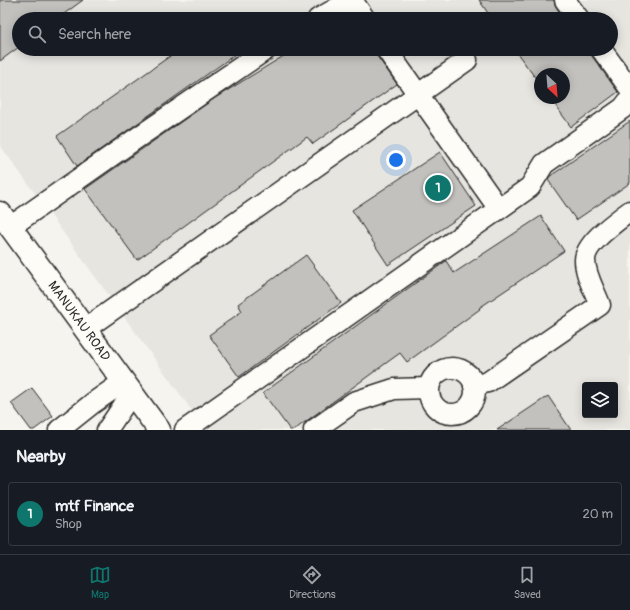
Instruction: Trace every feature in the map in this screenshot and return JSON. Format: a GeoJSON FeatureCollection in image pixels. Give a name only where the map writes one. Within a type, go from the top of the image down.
{"type":"FeatureCollection","features":[{"type":"Feature","properties":{"kind":"main road","name":"MANUKAU ROAD"},"geometry":{"type":"LineString","coordinates":[[5,220],[159,430]]}},
{"type":"Feature","properties":{"kind":"lane"},"geometry":{"type":"LineString","coordinates":[[330,12],[351,0],[360,12]]}},
{"type":"Feature","properties":{"kind":"lane"},"geometry":{"type":"LineString","coordinates":[[565,0],[574,12]]}},
{"type":"Feature","properties":{"kind":"lane"},"geometry":{"type":"LineString","coordinates":[[5,220],[134,140],[257,56]]}},
{"type":"Feature","properties":{"kind":"lane"},"geometry":{"type":"LineString","coordinates":[[391,56],[499,209]]}},
{"type":"Feature","properties":{"kind":"lane"},"geometry":{"type":"LineString","coordinates":[[606,56],[630,89]]}},
{"type":"Feature","properties":{"kind":"lane"},"geometry":{"type":"LineString","coordinates":[[85,329],[467,60]]}},
{"type":"Feature","properties":{"kind":"lane"},"geometry":{"type":"LineString","coordinates":[[185,430],[530,187],[544,164],[623,108],[630,99]]}},
{"type":"Feature","properties":{"kind":"lane"},"geometry":{"type":"LineString","coordinates":[[474,386],[488,382],[600,305],[586,267],[586,254],[589,246],[616,221],[630,211]]}},
{"type":"Feature","properties":{"kind":"lane"},"geometry":{"type":"LineString","coordinates":[[451,368],[459,369],[472,379],[475,394],[472,402],[467,408],[452,414],[444,413],[437,409],[432,403],[429,396],[429,388],[431,380],[436,374],[451,368]]}},
{"type":"Feature","properties":{"kind":"lane"},"geometry":{"type":"LineString","coordinates":[[59,430],[93,403],[127,387]]}},
{"type":"Feature","properties":{"kind":"lane"},"geometry":{"type":"LineString","coordinates":[[107,430],[127,387]]}},
{"type":"Feature","properties":{"kind":"lane"},"geometry":{"type":"LineString","coordinates":[[314,430],[354,402],[394,390],[429,388]]}},
{"type":"Feature","properties":{"kind":"shaded area"},"geometry":{"type":"Polygon","coordinates":[[[0,0],[630,0],[630,430],[206,430],[0,145],[0,0]]]}},
{"type":"Feature","properties":{"kind":"building"},"geometry":{"type":"Polygon","coordinates":[[[0,0],[83,0],[67,12],[12,12],[12,52],[0,61],[0,0]]]}},
{"type":"Feature","properties":{"kind":"building"},"geometry":{"type":"Polygon","coordinates":[[[479,0],[554,0],[556,7],[560,12],[487,12],[479,0]]]}},
{"type":"Feature","properties":{"kind":"building"},"geometry":{"type":"Polygon","coordinates":[[[170,56],[233,56],[77,166],[57,136],[170,56]]]}},
{"type":"Feature","properties":{"kind":"building"},"geometry":{"type":"Polygon","coordinates":[[[284,56],[377,56],[397,84],[313,144],[307,137],[137,260],[85,189],[215,98],[284,56]]]}},
{"type":"Feature","properties":{"kind":"building"},"geometry":{"type":"Polygon","coordinates":[[[519,56],[592,56],[618,92],[571,127],[554,104],[570,104],[570,68],[534,68],[534,76],[519,56]]]}},
{"type":"Feature","properties":{"kind":"building"},"geometry":{"type":"Polygon","coordinates":[[[630,121],[630,183],[576,220],[548,180],[549,177],[630,121]]]}},
{"type":"Feature","properties":{"kind":"building"},"geometry":{"type":"Polygon","coordinates":[[[440,152],[476,206],[388,265],[352,210],[440,152]]]}},
{"type":"Feature","properties":{"kind":"building"},"geometry":{"type":"Polygon","coordinates":[[[541,216],[564,251],[479,308],[480,309],[407,362],[400,353],[294,430],[290,430],[263,393],[446,261],[454,273],[541,216]]]}},
{"type":"Feature","properties":{"kind":"building"},"geometry":{"type":"Polygon","coordinates":[[[306,255],[341,303],[239,377],[209,335],[242,311],[238,304],[306,255]]]}},
{"type":"Feature","properties":{"kind":"building"},"geometry":{"type":"Polygon","coordinates":[[[32,388],[53,416],[34,430],[31,430],[11,403],[32,388]]]}},
{"type":"Feature","properties":{"kind":"building"},"geometry":{"type":"Polygon","coordinates":[[[548,396],[571,430],[497,430],[548,396]]]}},
{"type":"Feature","properties":{"kind":"place","name":"mtf Finance"},"geometry":{"type":"Point","coordinates":[438,188]}}]}
